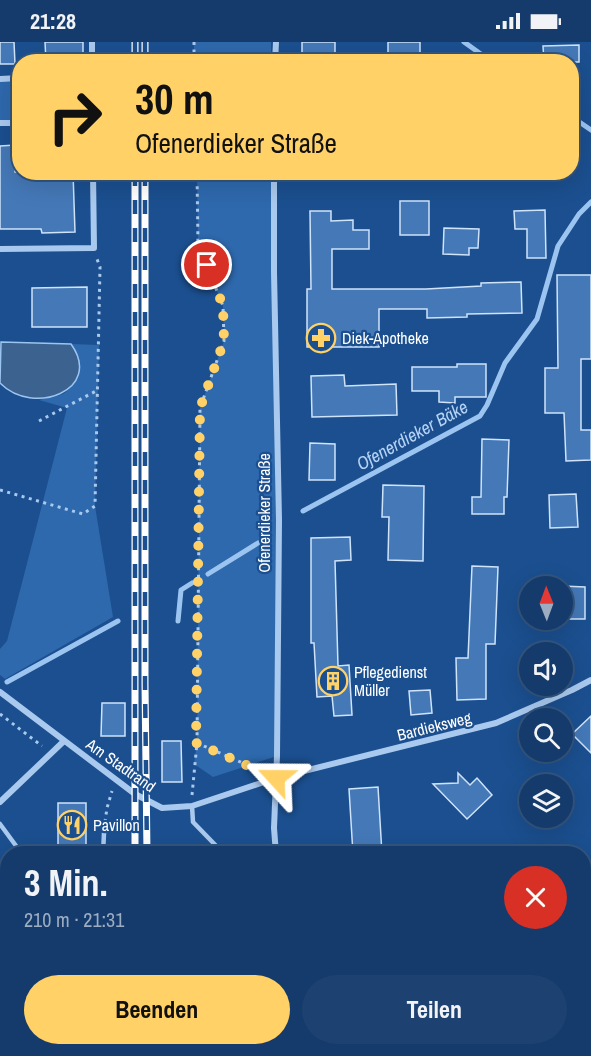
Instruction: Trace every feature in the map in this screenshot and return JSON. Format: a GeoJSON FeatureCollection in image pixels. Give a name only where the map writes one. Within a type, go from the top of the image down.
{"type":"FeatureCollection","features":[{"type":"Feature","properties":{"kind":"street"},"geometry":{"type":"LineString","coordinates":[[0,249],[94,248],[93,180]]}},
{"type":"Feature","properties":{"kind":"street","name":"Ofenerdieker Straße"},"geometry":{"type":"LineString","coordinates":[[274,180],[279,520],[275,846]]}},
{"type":"Feature","properties":{"kind":"street","name":"Bardieksweg"},"geometry":{"type":"LineString","coordinates":[[276,778],[496,723],[591,680]]}},
{"type":"Feature","properties":{"kind":"street","name":"Am Stadtrand"},"geometry":{"type":"LineString","coordinates":[[0,692],[135,794],[162,808],[192,806],[276,778]]}},
{"type":"Feature","properties":{"kind":"street"},"geometry":{"type":"LineString","coordinates":[[0,802],[64,741]]}},
{"type":"Feature","properties":{"kind":"lane"},"geometry":{"type":"LineString","coordinates":[[192,806],[193,822],[216,846]]}},
{"type":"Feature","properties":{"kind":"lane"},"geometry":{"type":"LineString","coordinates":[[0,824],[16,846]]}},
{"type":"Feature","properties":{"kind":"lane"},"geometry":{"type":"LineString","coordinates":[[103,846],[104,833]]}},
{"type":"Feature","properties":{"kind":"path"},"geometry":{"type":"LineString","coordinates":[[192,806],[196,743],[200,408],[224,341],[223,306],[198,244],[197,180]]}},
{"type":"Feature","properties":{"kind":"path"},"geometry":{"type":"LineString","coordinates":[[0,490],[83,514],[96,506],[100,267],[94,248]]}},
{"type":"Feature","properties":{"kind":"path"},"geometry":{"type":"LineString","coordinates":[[39,421],[98,390]]}},
{"type":"Feature","properties":{"kind":"path"},"geometry":{"type":"LineString","coordinates":[[0,714],[52,754]]}},
{"type":"Feature","properties":{"kind":"path"},"geometry":{"type":"LineString","coordinates":[[196,743],[276,778]]}},
{"type":"Feature","properties":{"kind":"path"},"geometry":{"type":"LineString","coordinates":[[104,833],[107,808],[112,793]]}},
{"type":"Feature","properties":{"kind":"shaded area"},"geometry":{"type":"Polygon","coordinates":[[[194,42],[271,42],[271,54],[194,54],[194,42]]]}},
{"type":"Feature","properties":{"kind":"shaded area"},"geometry":{"type":"Polygon","coordinates":[[[12,78],[12,123],[0,123],[0,79],[12,78]]]}},
{"type":"Feature","properties":{"kind":"shaded area"},"geometry":{"type":"Polygon","coordinates":[[[197,180],[273,180],[279,520],[277,756],[213,777],[194,764],[197,743],[200,408],[224,341],[223,306],[198,244],[197,180]]]}},
{"type":"Feature","properties":{"kind":"shaded area"},"geometry":{"type":"Polygon","coordinates":[[[1,342],[71,344],[79,360],[78,374],[72,386],[60,394],[46,398],[30,398],[14,393],[0,383],[1,342]]]}},
{"type":"Feature","properties":{"kind":"shaded area"},"geometry":{"type":"Polygon","coordinates":[[[71,344],[99,345],[95,506],[113,617],[5,679],[0,675],[0,649],[7,641],[67,408],[39,400],[63,394],[74,383],[79,364],[71,344]]]}},
{"type":"Feature","properties":{"kind":"building"},"geometry":{"type":"Polygon","coordinates":[[[0,42],[14,42],[12,64],[0,64],[0,42]]]}},
{"type":"Feature","properties":{"kind":"building"},"geometry":{"type":"Polygon","coordinates":[[[45,42],[83,42],[83,54],[46,54],[45,42]]]}},
{"type":"Feature","properties":{"kind":"building"},"geometry":{"type":"Polygon","coordinates":[[[302,42],[335,42],[335,54],[302,54],[302,42]]]}},
{"type":"Feature","properties":{"kind":"building"},"geometry":{"type":"Polygon","coordinates":[[[388,42],[420,42],[420,54],[388,54],[388,42]]]}},
{"type":"Feature","properties":{"kind":"building"},"geometry":{"type":"Polygon","coordinates":[[[579,45],[579,54],[544,54],[543,46],[579,45]]]}},
{"type":"Feature","properties":{"kind":"building"},"geometry":{"type":"Polygon","coordinates":[[[12,145],[12,180],[73,180],[75,232],[42,233],[41,229],[0,229],[0,146],[12,145]]]}},
{"type":"Feature","properties":{"kind":"building"},"geometry":{"type":"Polygon","coordinates":[[[400,201],[429,201],[429,235],[400,235],[400,201]]]}},
{"type":"Feature","properties":{"kind":"building"},"geometry":{"type":"Polygon","coordinates":[[[545,210],[546,258],[527,258],[527,229],[515,229],[514,211],[545,210]]]}},
{"type":"Feature","properties":{"kind":"building"},"geometry":{"type":"Polygon","coordinates":[[[310,211],[331,211],[331,221],[353,220],[353,230],[369,230],[369,249],[332,249],[332,289],[426,289],[481,286],[481,283],[521,282],[522,313],[467,314],[467,317],[427,318],[427,309],[379,309],[379,347],[307,347],[307,289],[311,289],[310,211]]]}},
{"type":"Feature","properties":{"kind":"building"},"geometry":{"type":"Polygon","coordinates":[[[444,228],[479,229],[478,248],[469,248],[469,255],[443,254],[444,228]]]}},
{"type":"Feature","properties":{"kind":"building"},"geometry":{"type":"Polygon","coordinates":[[[557,275],[591,275],[591,359],[581,359],[581,430],[591,430],[591,460],[566,461],[564,413],[545,413],[545,368],[558,368],[557,275]]]}},
{"type":"Feature","properties":{"kind":"building"},"geometry":{"type":"Polygon","coordinates":[[[87,287],[87,327],[32,327],[32,288],[87,287]]]}},
{"type":"Feature","properties":{"kind":"building"},"geometry":{"type":"Polygon","coordinates":[[[457,364],[486,364],[486,397],[455,397],[455,403],[439,402],[439,391],[412,391],[412,367],[457,367],[457,364]]]}},
{"type":"Feature","properties":{"kind":"building"},"geometry":{"type":"Polygon","coordinates":[[[344,375],[345,386],[396,384],[397,415],[312,417],[311,376],[344,375]]]}},
{"type":"Feature","properties":{"kind":"building"},"geometry":{"type":"Polygon","coordinates":[[[482,439],[509,440],[507,497],[504,497],[504,514],[472,514],[472,497],[481,497],[482,439]]]}},
{"type":"Feature","properties":{"kind":"building"},"geometry":{"type":"Polygon","coordinates":[[[310,443],[335,444],[335,480],[309,480],[310,443]]]}},
{"type":"Feature","properties":{"kind":"building"},"geometry":{"type":"Polygon","coordinates":[[[383,485],[424,486],[423,561],[388,560],[389,517],[382,517],[383,485]]]}},
{"type":"Feature","properties":{"kind":"building"},"geometry":{"type":"Polygon","coordinates":[[[576,494],[578,527],[550,528],[549,495],[576,494]]]}},
{"type":"Feature","properties":{"kind":"building"},"geometry":{"type":"Polygon","coordinates":[[[350,537],[351,560],[335,561],[338,666],[349,665],[352,715],[334,716],[332,696],[317,697],[314,643],[311,643],[311,538],[350,537]]]}},
{"type":"Feature","properties":{"kind":"building"},"geometry":{"type":"Polygon","coordinates":[[[472,566],[498,567],[495,644],[486,644],[486,699],[457,700],[456,658],[468,658],[472,566]]]}},
{"type":"Feature","properties":{"kind":"building"},"geometry":{"type":"Polygon","coordinates":[[[573,586],[585,587],[585,619],[573,619],[573,586]]]}},
{"type":"Feature","properties":{"kind":"building"},"geometry":{"type":"Polygon","coordinates":[[[430,690],[432,713],[411,715],[409,691],[430,690]]]}},
{"type":"Feature","properties":{"kind":"building"},"geometry":{"type":"Polygon","coordinates":[[[102,703],[125,703],[125,736],[101,736],[102,703]]]}},
{"type":"Feature","properties":{"kind":"building"},"geometry":{"type":"Polygon","coordinates":[[[591,716],[591,753],[573,735],[591,716]]]}},
{"type":"Feature","properties":{"kind":"building"},"geometry":{"type":"Polygon","coordinates":[[[162,741],[181,741],[182,782],[162,782],[162,741]]]}},
{"type":"Feature","properties":{"kind":"building"},"geometry":{"type":"Polygon","coordinates":[[[458,773],[470,785],[477,778],[492,795],[467,819],[433,784],[458,783],[458,773]]]}},
{"type":"Feature","properties":{"kind":"building"},"geometry":{"type":"Polygon","coordinates":[[[378,787],[382,846],[353,846],[349,789],[378,787]]]}},
{"type":"Feature","properties":{"kind":"building","name":"Pavillon"},"geometry":{"type":"Polygon","coordinates":[[[58,803],[86,803],[86,846],[58,846],[58,803]]]}},
{"type":"Feature","properties":{"kind":"waterway","name":"Ofenerdieker Bäke"},"geometry":{"type":"LineString","coordinates":[[464,42],[481,54]]}},
{"type":"Feature","properties":{"kind":"waterway","name":"Ofenerdieker Bäke"},"geometry":{"type":"LineString","coordinates":[[579,122],[591,130]]}},
{"type":"Feature","properties":{"kind":"waterway","name":"Ofenerdieker Bäke"},"geometry":{"type":"LineString","coordinates":[[303,511],[480,416],[505,363],[537,319],[558,246],[579,214],[591,202]]}},
{"type":"Feature","properties":{"kind":"waterway","name":"Ofenerdieker Bäke"},"geometry":{"type":"LineString","coordinates":[[208,574],[258,543]]}},
{"type":"Feature","properties":{"kind":"waterway","name":"Ofenerdieker Bäke"},"geometry":{"type":"LineString","coordinates":[[178,621],[181,590],[192,583]]}},
{"type":"Feature","properties":{"kind":"waterway","name":"Ofenerdieker Bäke"},"geometry":{"type":"LineString","coordinates":[[7,682],[118,621]]}},
{"type":"Feature","properties":{"kind":"railway"},"geometry":{"type":"LineString","coordinates":[[135,42],[135,54]]}},
{"type":"Feature","properties":{"kind":"railway"},"geometry":{"type":"LineString","coordinates":[[145,42],[145,54]]}},
{"type":"Feature","properties":{"kind":"railway"},"geometry":{"type":"LineString","coordinates":[[135,180],[135,846]]}},
{"type":"Feature","properties":{"kind":"railway"},"geometry":{"type":"LineString","coordinates":[[145,180],[147,846]]}},
{"type":"Feature","properties":{"kind":"place","name":"Diek-Apotheke"},"geometry":{"type":"Point","coordinates":[321,338]}},
{"type":"Feature","properties":{"kind":"place","name":"Pflegedienst Müller"},"geometry":{"type":"Point","coordinates":[333,681]}},
{"type":"Feature","properties":{"kind":"place","name":"Pavillon"},"geometry":{"type":"Point","coordinates":[72,825]}},
{"type":"Feature","properties":{"kind":"route"},"geometry":{"type":"LineString","coordinates":[[207,265],[223,306],[224,341],[200,408],[196,743],[276,778]]}}]}
